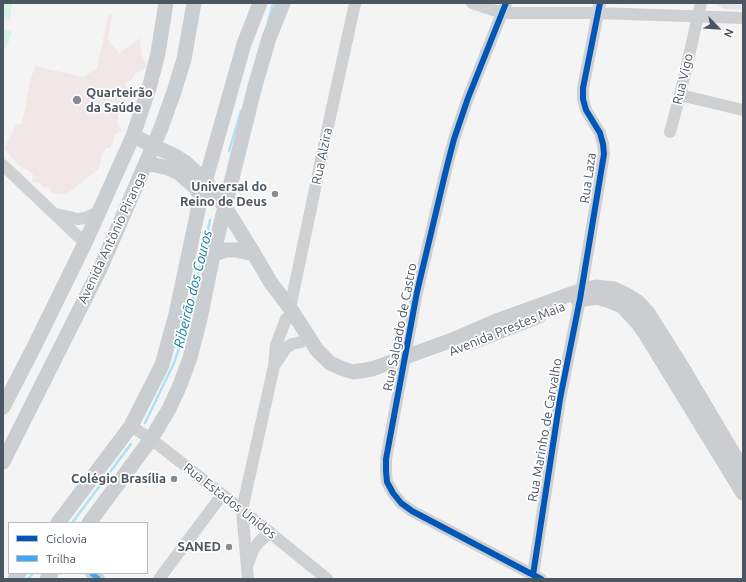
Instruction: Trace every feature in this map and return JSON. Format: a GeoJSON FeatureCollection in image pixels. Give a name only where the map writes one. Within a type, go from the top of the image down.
{"type":"FeatureCollection","features":[{"type":"Feature","properties":{"kind":"main road","name":"Avenida Antônio Piranga"},"geometry":{"type":"LineString","coordinates":[[3,407],[85,243],[133,136],[158,53],[166,3]]}},
{"type":"Feature","properties":{"kind":"main road","name":"Avenida Antônio Piranga"},"geometry":{"type":"LineString","coordinates":[[3,462],[100,269],[154,145],[174,92],[184,59],[194,3]]}},
{"type":"Feature","properties":{"kind":"main road"},"geometry":{"type":"LineString","coordinates":[[59,522],[131,426],[158,373],[166,351],[176,314],[205,181],[244,44],[260,3]]}},
{"type":"Feature","properties":{"kind":"main road"},"geometry":{"type":"LineString","coordinates":[[90,522],[151,439],[172,403],[180,385],[190,358],[200,319],[213,255],[255,86],[269,38],[283,3]]}},
{"type":"Feature","properties":{"kind":"main road","name":"Avenida Prestes Maia"},"geometry":{"type":"LineString","coordinates":[[133,136],[154,145],[186,163],[205,181],[225,208],[254,254],[271,284],[273,297],[292,316],[317,350],[330,363],[353,372],[362,372],[404,363],[465,346],[596,287],[614,289],[638,302],[648,312],[743,470]]}},
{"type":"Feature","properties":{"kind":"main road"},"geometry":{"type":"LineString","coordinates":[[146,163],[168,168],[179,173],[195,187],[199,204]]}},
{"type":"Feature","properties":{"kind":"main road"},"geometry":{"type":"LineString","coordinates":[[199,204],[205,207],[220,206],[225,208]]}},
{"type":"Feature","properties":{"kind":"main road"},"geometry":{"type":"LineString","coordinates":[[84,302],[96,262],[93,251],[85,243]]}},
{"type":"Feature","properties":{"kind":"main road"},"geometry":{"type":"LineString","coordinates":[[213,255],[225,250],[254,254]]}},
{"type":"Feature","properties":{"kind":"main road","name":"Avenida Prestes Maia"},"geometry":{"type":"LineString","coordinates":[[581,295],[597,297],[622,306],[638,322],[743,493]]}},
{"type":"Feature","properties":{"kind":"main road","name":"Avenida Prestes Maia"},"geometry":{"type":"LineString","coordinates":[[292,316],[302,342],[313,359],[321,368],[334,376],[356,382],[367,381],[404,363]]}},
{"type":"Feature","properties":{"kind":"street","name":"Rua Alzira"},"geometry":{"type":"LineString","coordinates":[[248,579],[248,565],[242,510],[274,366],[276,345],[292,316],[328,122],[355,3]]}},
{"type":"Feature","properties":{"kind":"street"},"geometry":{"type":"LineString","coordinates":[[472,3],[504,8],[599,8],[697,17],[743,18]]}},
{"type":"Feature","properties":{"kind":"street","name":"Rua Vigo"},"geometry":{"type":"LineString","coordinates":[[670,132],[680,96],[701,3]]}},
{"type":"Feature","properties":{"kind":"street","name":"Rua Salgado de Castro"},"geometry":{"type":"LineString","coordinates":[[504,8],[468,98],[454,139],[417,292],[386,459],[386,471],[387,482],[393,493],[401,503],[412,511],[537,577]]}},
{"type":"Feature","properties":{"kind":"street","name":"Rua Laza"},"geometry":{"type":"LineString","coordinates":[[581,295],[604,154],[604,144],[600,133],[586,110],[583,99],[583,88],[599,8]]}},
{"type":"Feature","properties":{"kind":"street"},"geometry":{"type":"LineString","coordinates":[[680,96],[743,110]]}},
{"type":"Feature","properties":{"kind":"street"},"geometry":{"type":"LineString","coordinates":[[3,165],[85,243]]}},
{"type":"Feature","properties":{"kind":"street"},"geometry":{"type":"LineString","coordinates":[[55,213],[78,219],[85,218],[99,212]]}},
{"type":"Feature","properties":{"kind":"street","name":"Rua Marinho de Carvalho"},"geometry":{"type":"LineString","coordinates":[[537,577],[560,400],[581,295]]}},
{"type":"Feature","properties":{"kind":"street","name":"Rua Alzira"},"geometry":{"type":"LineString","coordinates":[[274,366],[286,348],[292,344],[302,342]]}},
{"type":"Feature","properties":{"kind":"street","name":"Rua Estados Unidos"},"geometry":{"type":"LineString","coordinates":[[131,426],[151,439],[242,510],[327,579]]}},
{"type":"Feature","properties":{"kind":"street"},"geometry":{"type":"LineString","coordinates":[[160,579],[222,495]]}},
{"type":"Feature","properties":{"kind":"street"},"geometry":{"type":"LineString","coordinates":[[248,565],[253,550],[270,532]]}},
{"type":"Feature","properties":{"kind":"shaded area"},"geometry":{"type":"Polygon","coordinates":[[[715,3],[743,3],[743,10],[724,9],[715,3]]]}},
{"type":"Feature","properties":{"kind":"shaded area","name":"Quarteirão da Saúde"},"geometry":{"type":"Polygon","coordinates":[[[112,14],[108,40],[119,53],[140,38],[141,54],[148,67],[135,73],[132,79],[125,84],[133,96],[120,105],[117,122],[122,131],[114,135],[110,148],[106,148],[102,153],[99,169],[65,195],[52,193],[48,187],[43,187],[39,183],[32,182],[33,174],[17,164],[4,148],[13,132],[14,125],[22,124],[30,82],[35,66],[83,77],[97,68],[108,16],[112,14]]]}},
{"type":"Feature","properties":{"kind":"green space"},"geometry":{"type":"Polygon","coordinates":[[[3,3],[12,3],[10,20],[3,19],[3,3]]]}},
{"type":"Feature","properties":{"kind":"green space"},"geometry":{"type":"Polygon","coordinates":[[[3,28],[12,32],[6,49],[3,48],[3,28]]]}},
{"type":"Feature","properties":{"kind":"waterway","name":"Ribeirão dos Couros"},"geometry":{"type":"LineString","coordinates":[[268,22],[273,3]]}},
{"type":"Feature","properties":{"kind":"waterway","name":"Ribeirão dos Couros"},"geometry":{"type":"LineString","coordinates":[[229,151],[241,111]]}},
{"type":"Feature","properties":{"kind":"waterway","name":"Ribeirão dos Couros"},"geometry":{"type":"LineString","coordinates":[[145,423],[174,363],[188,322],[210,220]]}},
{"type":"Feature","properties":{"kind":"waterway","name":"Ribeirão dos Couros"},"geometry":{"type":"LineString","coordinates":[[73,522],[131,444]]}},
{"type":"Feature","properties":{"kind":"waterway","name":"Ribeirão dos Couros"},"geometry":{"type":"LineString","coordinates":[[28,579],[32,574]]}},
{"type":"Feature","properties":{"kind":"marked path"},"geometry":{"type":"LineString","coordinates":[[92,574],[99,579]]}},
{"type":"Feature","properties":{"kind":"cycle path"},"geometry":{"type":"LineString","coordinates":[[506,3],[468,98],[454,139],[446,170],[417,292],[386,459],[386,471],[387,482],[393,493],[401,503],[412,511],[541,579]]}},
{"type":"Feature","properties":{"kind":"cycle path"},"geometry":{"type":"LineString","coordinates":[[533,575],[560,399],[580,299],[604,154],[600,133],[586,110],[583,99],[583,88],[600,3]]}},
{"type":"Feature","properties":{"kind":"place","name":"Quarteirão da Saúde"},"geometry":{"type":"Point","coordinates":[77,100]}},
{"type":"Feature","properties":{"kind":"place","name":"Universal do Reino de Deus"},"geometry":{"type":"Point","coordinates":[275,194]}},
{"type":"Feature","properties":{"kind":"place","name":"Colégio Brasília"},"geometry":{"type":"Point","coordinates":[174,479]}},
{"type":"Feature","properties":{"kind":"place","name":"SANED"},"geometry":{"type":"Point","coordinates":[229,547]}}]}
